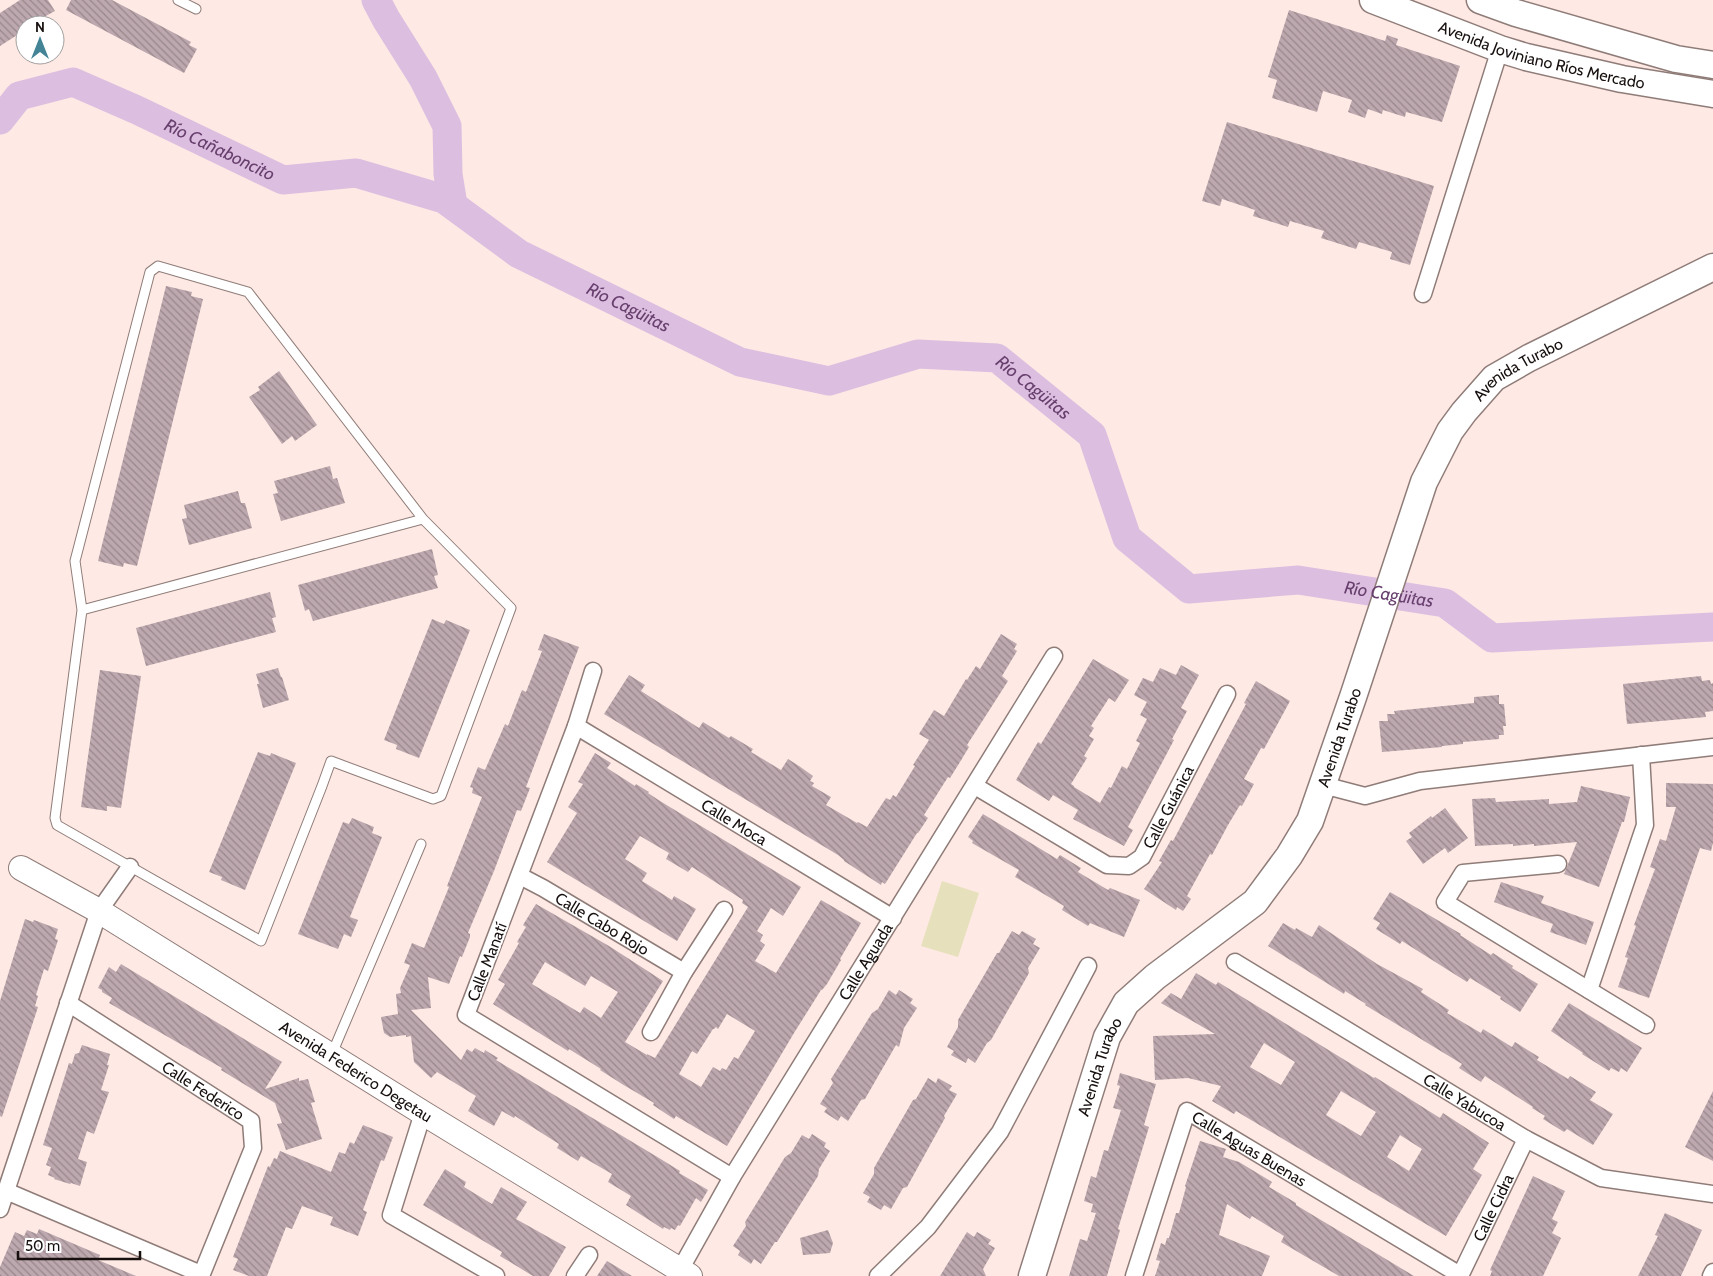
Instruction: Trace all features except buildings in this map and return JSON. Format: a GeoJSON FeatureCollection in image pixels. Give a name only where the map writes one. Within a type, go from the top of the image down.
{"type":"FeatureCollection","features":[{"type":"Feature","properties":{"kind":"main road","name":"Avenida Joviniano Ríos Mercado"},"geometry":{"type":"LineString","coordinates":[[1373,0],[1500,49],[1526,57],[1622,79],[1713,94]]}},
{"type":"Feature","properties":{"kind":"main road","name":"Avenida Joviniano Ríos Mercado"},"geometry":{"type":"LineString","coordinates":[[1480,0],[1516,13],[1676,59],[1713,65]]}},
{"type":"Feature","properties":{"kind":"main road"},"geometry":{"type":"LineString","coordinates":[[1676,59],[1713,56]]}},
{"type":"Feature","properties":{"kind":"main road"},"geometry":{"type":"LineString","coordinates":[[1684,90],[1713,113]]}},
{"type":"Feature","properties":{"kind":"main road","name":"Avenida Turabo"},"geometry":{"type":"LineString","coordinates":[[1032,1276],[1107,1037],[1126,1003],[1155,977],[1254,902],[1290,856],[1310,821],[1424,482],[1450,431],[1494,378],[1529,358],[1713,267]]}},
{"type":"Feature","properties":{"kind":"street"},"geometry":{"type":"LineString","coordinates":[[1422,294],[1500,49]]}},
{"type":"Feature","properties":{"kind":"street","name":"Calle Aguada"},"geometry":{"type":"LineString","coordinates":[[685,1273],[732,1177],[1054,656]]}},
{"type":"Feature","properties":{"kind":"street","name":"Calle Manatí"},"geometry":{"type":"LineString","coordinates":[[593,671],[576,726],[466,1015],[732,1177]]}},
{"type":"Feature","properties":{"kind":"street","name":"Calle Guánica"},"geometry":{"type":"LineString","coordinates":[[975,786],[1108,865],[1129,866],[1142,857],[1226,694]]}},
{"type":"Feature","properties":{"kind":"street","name":"Calle Moca"},"geometry":{"type":"LineString","coordinates":[[576,726],[893,918]]}},
{"type":"Feature","properties":{"kind":"street"},"geometry":{"type":"LineString","coordinates":[[1323,785],[1365,796],[1420,781],[1713,746]]}},
{"type":"Feature","properties":{"kind":"street"},"geometry":{"type":"LineString","coordinates":[[1589,990],[1645,825],[1641,755]]}},
{"type":"Feature","properties":{"kind":"street"},"geometry":{"type":"LineString","coordinates":[[1558,864],[1463,873],[1445,902],[1646,1025]]}},
{"type":"Feature","properties":{"kind":"street"},"geometry":{"type":"LineString","coordinates":[[0,1209],[99,911],[130,867]]}},
{"type":"Feature","properties":{"kind":"street","name":"Avenida Federico Degetau"},"geometry":{"type":"LineString","coordinates":[[21,868],[99,911],[423,1113],[685,1273]]}},
{"type":"Feature","properties":{"kind":"street","name":"Calle Cabo Rojo"},"geometry":{"type":"LineString","coordinates":[[520,876],[684,972]]}},
{"type":"Feature","properties":{"kind":"street"},"geometry":{"type":"LineString","coordinates":[[650,1032],[684,972],[724,910]]}},
{"type":"Feature","properties":{"kind":"street","name":"Calle Yabucoa"},"geometry":{"type":"LineString","coordinates":[[1235,962],[1526,1139],[1601,1178],[1713,1194]]}},
{"type":"Feature","properties":{"kind":"street"},"geometry":{"type":"LineString","coordinates":[[878,1276],[928,1227],[1000,1132],[1088,966]]}},
{"type":"Feature","properties":{"kind":"street","name":"Calle Federico"},"geometry":{"type":"LineString","coordinates":[[68,1003],[250,1121],[253,1148],[201,1275]]}},
{"type":"Feature","properties":{"kind":"street","name":"Calle Aguas Buenas"},"geometry":{"type":"LineString","coordinates":[[1134,1276],[1187,1111],[1460,1275]]}},
{"type":"Feature","properties":{"kind":"street"},"geometry":{"type":"LineString","coordinates":[[423,1113],[391,1215],[496,1276]]}},
{"type":"Feature","properties":{"kind":"street","name":"Calle Cidra"},"geometry":{"type":"LineString","coordinates":[[1460,1275],[1526,1139]]}},
{"type":"Feature","properties":{"kind":"street"},"geometry":{"type":"LineString","coordinates":[[6,1191],[201,1275]]}},
{"type":"Feature","properties":{"kind":"street"},"geometry":{"type":"LineString","coordinates":[[575,1276],[589,1255]]}},
{"type":"Feature","properties":{"kind":"street"},"geometry":{"type":"LineString","coordinates":[[1711,1276],[1713,1272]]}},
{"type":"Feature","properties":{"kind":"lane"},"geometry":{"type":"LineString","coordinates":[[178,0],[196,10]]}},
{"type":"Feature","properties":{"kind":"lane"},"geometry":{"type":"LineString","coordinates":[[158,266],[248,292],[423,519],[511,608],[441,796],[433,799],[330,761],[261,941],[57,825],[55,818],[82,610],[75,561],[150,272],[158,266]]}},
{"type":"Feature","properties":{"kind":"lane"},"geometry":{"type":"LineString","coordinates":[[82,610],[423,519]]}},
{"type":"Feature","properties":{"kind":"lane"},"geometry":{"type":"LineString","coordinates":[[331,1056],[421,844]]}},
{"type":"Feature","properties":{"kind":"shaded area"},"geometry":{"type":"Polygon","coordinates":[[[942,881],[979,893],[958,957],[921,946],[942,881]]]}},
{"type":"Feature","properties":{"kind":"waterway","name":"Río Cagüitas"},"geometry":{"type":"LineString","coordinates":[[376,0],[423,78],[447,126],[448,174],[453,205]]}},
{"type":"Feature","properties":{"kind":"waterway","name":"Río Cagüitas"},"geometry":{"type":"LineString","coordinates":[[0,120],[19,96],[73,82],[137,110],[283,180],[356,173],[444,199],[519,254],[740,362],[829,381],[918,354],[997,358],[1092,435],[1127,538],[1189,589],[1298,580],[1445,603],[1492,638],[1713,627]]}},
{"type":"Feature","properties":{"kind":"water label","name":"Río Cañaboncito"},"geometry":{"type":"Point","coordinates":[219,150]}}]}
